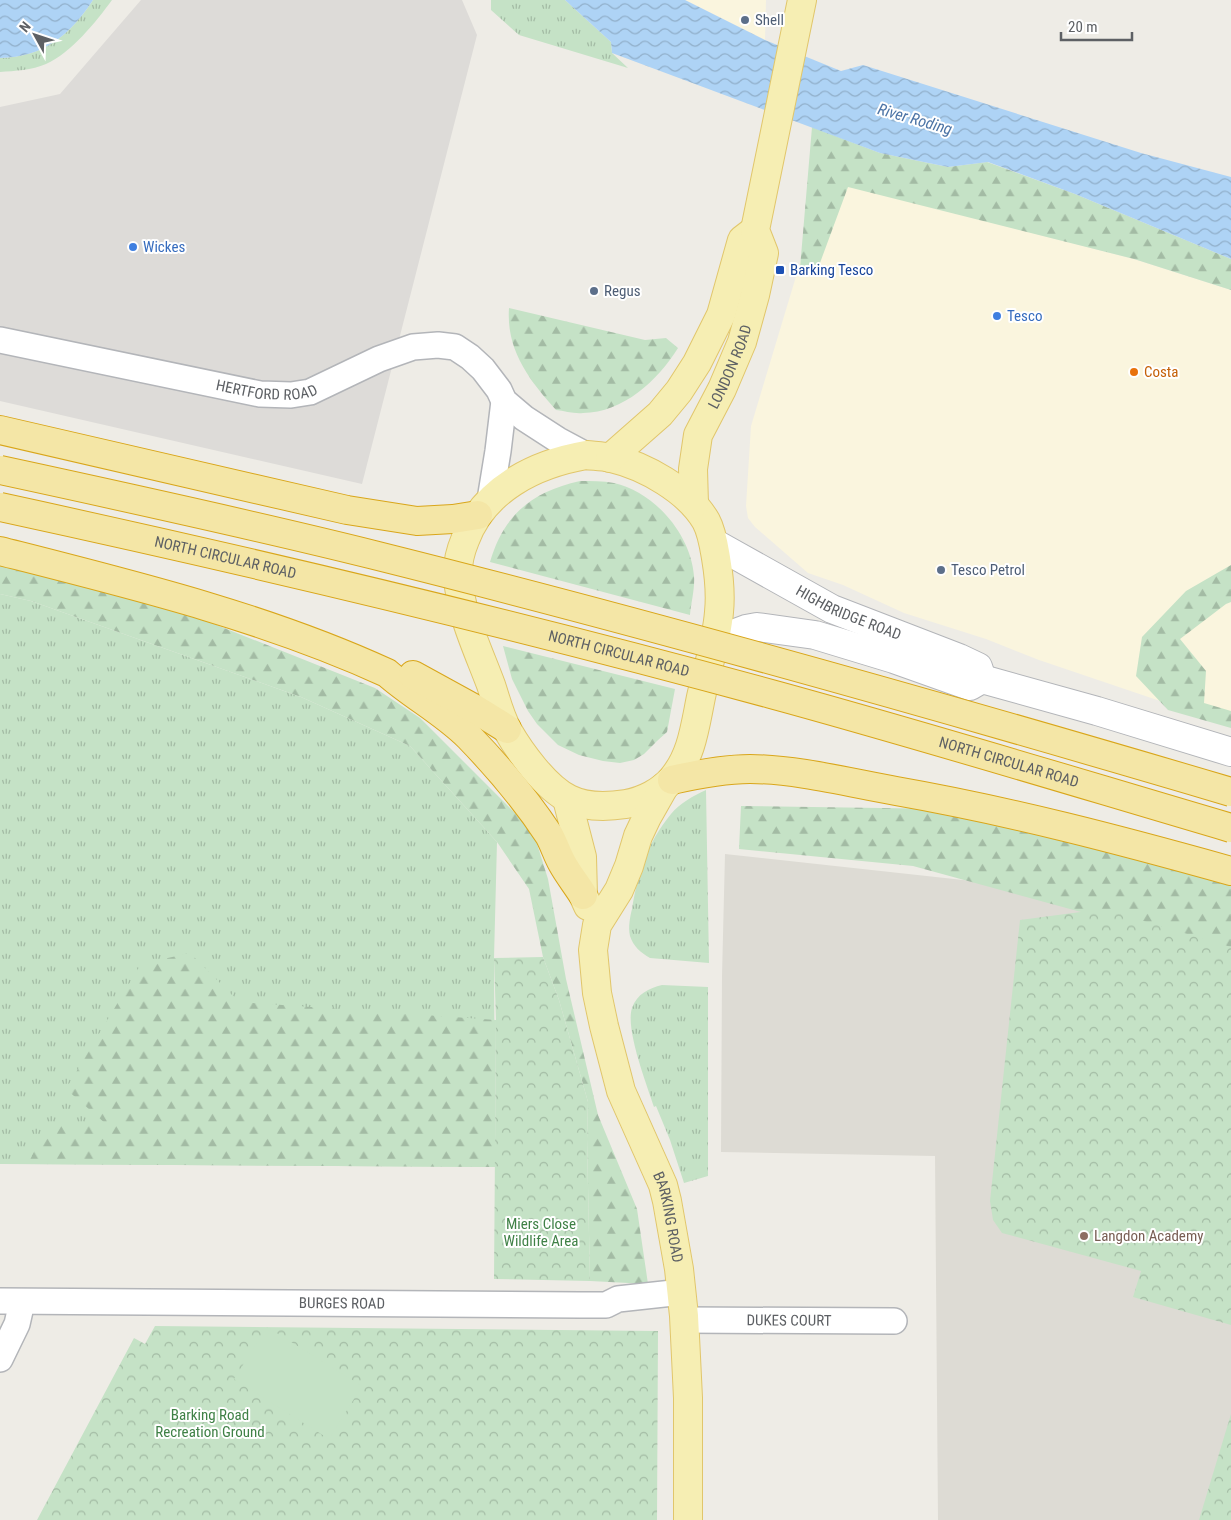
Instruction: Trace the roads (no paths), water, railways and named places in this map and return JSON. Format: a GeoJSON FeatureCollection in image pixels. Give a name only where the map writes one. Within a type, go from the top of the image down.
{"type":"FeatureCollection","features":[{"type":"Feature","properties":{"kind":"highway"},"geometry":{"type":"LineString","coordinates":[[0,430],[347,510],[417,521],[453,519],[484,507]]}},
{"type":"Feature","properties":{"kind":"highway"},"geometry":{"type":"LineString","coordinates":[[0,470],[167,506],[579,607],[978,717],[1231,792]]}},
{"type":"Feature","properties":{"kind":"highway","name":"NORTH CIRCULAR ROAD"},"geometry":{"type":"LineString","coordinates":[[0,507],[371,591],[581,644],[772,695],[1231,828]]}},
{"type":"Feature","properties":{"kind":"highway"},"geometry":{"type":"LineString","coordinates":[[0,551],[148,589],[255,623],[369,664],[387,673],[468,736],[495,765],[535,814],[551,838],[562,864],[583,895]]}},
{"type":"Feature","properties":{"kind":"highway"},"geometry":{"type":"LineString","coordinates":[[387,673],[410,673],[507,729]]}},
{"type":"Feature","properties":{"kind":"highway"},"geometry":{"type":"LineString","coordinates":[[668,783],[714,771],[751,769],[810,776],[947,800],[1097,834],[1231,871]]}},
{"type":"Feature","properties":{"kind":"main road","name":"LONDON ROAD"},"geometry":{"type":"LineString","coordinates":[[694,504],[693,469],[698,435],[722,389],[742,342],[755,295],[764,252],[755,230],[802,0]]}},
{"type":"Feature","properties":{"kind":"main road","name":"LONDON ROAD"},"geometry":{"type":"LineString","coordinates":[[598,456],[660,414],[679,391],[697,363],[721,315],[742,240],[755,230]]}},
{"type":"Feature","properties":{"kind":"main road"},"geometry":{"type":"LineString","coordinates":[[668,783],[646,799],[627,804],[589,806],[567,798],[545,780],[528,761],[507,729],[466,621],[458,577],[460,552],[467,534],[484,507],[519,478],[561,459],[598,456],[637,467],[666,481],[694,504]]}},
{"type":"Feature","properties":{"kind":"main road","name":"BARKING ROAD"},"geometry":{"type":"LineString","coordinates":[[688,1520],[688,1398],[684,1320],[682,1292],[667,1201],[663,1185],[621,1091],[604,1026],[593,950],[597,925],[619,890],[638,836],[690,748],[719,614],[720,583],[714,543],[707,523],[694,504]]}},
{"type":"Feature","properties":{"kind":"main road"},"geometry":{"type":"LineString","coordinates":[[567,798],[576,827],[582,857],[583,895],[597,925]]}},
{"type":"Feature","properties":{"kind":"street","name":"HERTFORD ROAD"},"geometry":{"type":"LineString","coordinates":[[0,340],[260,394],[291,395],[310,392],[379,359],[412,347],[438,345],[455,347],[470,357],[483,370],[499,390],[504,401],[536,427],[598,456]]}},
{"type":"Feature","properties":{"kind":"street"},"geometry":{"type":"LineString","coordinates":[[484,507],[498,451],[504,401]]}},
{"type":"Feature","properties":{"kind":"street","name":"HIGHBRIDGE ROAD"},"geometry":{"type":"LineString","coordinates":[[714,543],[832,609],[978,667],[982,679]]}},
{"type":"Feature","properties":{"kind":"street","name":"HIGHBRIDGE ROAD"},"geometry":{"type":"LineString","coordinates":[[714,641],[746,629],[757,627],[815,635],[894,659],[970,686],[982,679],[1231,752]]}},
{"type":"Feature","properties":{"kind":"street","name":"BURGES ROAD"},"geometry":{"type":"LineString","coordinates":[[11,1301],[113,1300],[606,1305],[618,1299],[682,1292]]}},
{"type":"Feature","properties":{"kind":"street"},"geometry":{"type":"LineString","coordinates":[[0,1359],[15,1330],[11,1301]]}},
{"type":"Feature","properties":{"kind":"street","name":"DUKES COURT"},"geometry":{"type":"LineString","coordinates":[[684,1320],[894,1321]]}},
{"type":"Feature","properties":{"kind":"water"},"geometry":{"type":"Polygon","coordinates":[[[0,0],[93,0],[75,24],[54,42],[30,53],[16,57],[0,58],[0,0]]]}},
{"type":"Feature","properties":{"kind":"water","name":"River Roding"},"geometry":{"type":"Polygon","coordinates":[[[565,0],[685,0],[765,40],[841,71],[863,65],[1141,153],[1231,177],[1231,259],[1075,194],[988,162],[948,167],[880,153],[612,53],[611,42],[565,0]]]}},
{"type":"Feature","properties":{"kind":"place","name":"Shell"},"geometry":{"type":"Point","coordinates":[745,20]}},
{"type":"Feature","properties":{"kind":"place","name":"Wickes"},"geometry":{"type":"Point","coordinates":[133,247]}},
{"type":"Feature","properties":{"kind":"place","name":"Barking Tesco"},"geometry":{"type":"Point","coordinates":[780,270]}},
{"type":"Feature","properties":{"kind":"place","name":"Regus"},"geometry":{"type":"Point","coordinates":[594,291]}},
{"type":"Feature","properties":{"kind":"place","name":"Tesco"},"geometry":{"type":"Point","coordinates":[997,316]}},
{"type":"Feature","properties":{"kind":"place","name":"Costa"},"geometry":{"type":"Point","coordinates":[1134,372]}},
{"type":"Feature","properties":{"kind":"place","name":"Tesco Petrol"},"geometry":{"type":"Point","coordinates":[941,570]}},
{"type":"Feature","properties":{"kind":"place","name":"Langdon Academy"},"geometry":{"type":"Point","coordinates":[1084,1236]}},
{"type":"Feature","properties":{"kind":"park label","name":"Miers Close Wildlife Area"},"geometry":{"type":"Point","coordinates":[541,1232]}},
{"type":"Feature","properties":{"kind":"park label","name":"Barking Road Recreation Ground"},"geometry":{"type":"Point","coordinates":[210,1424]}}]}
